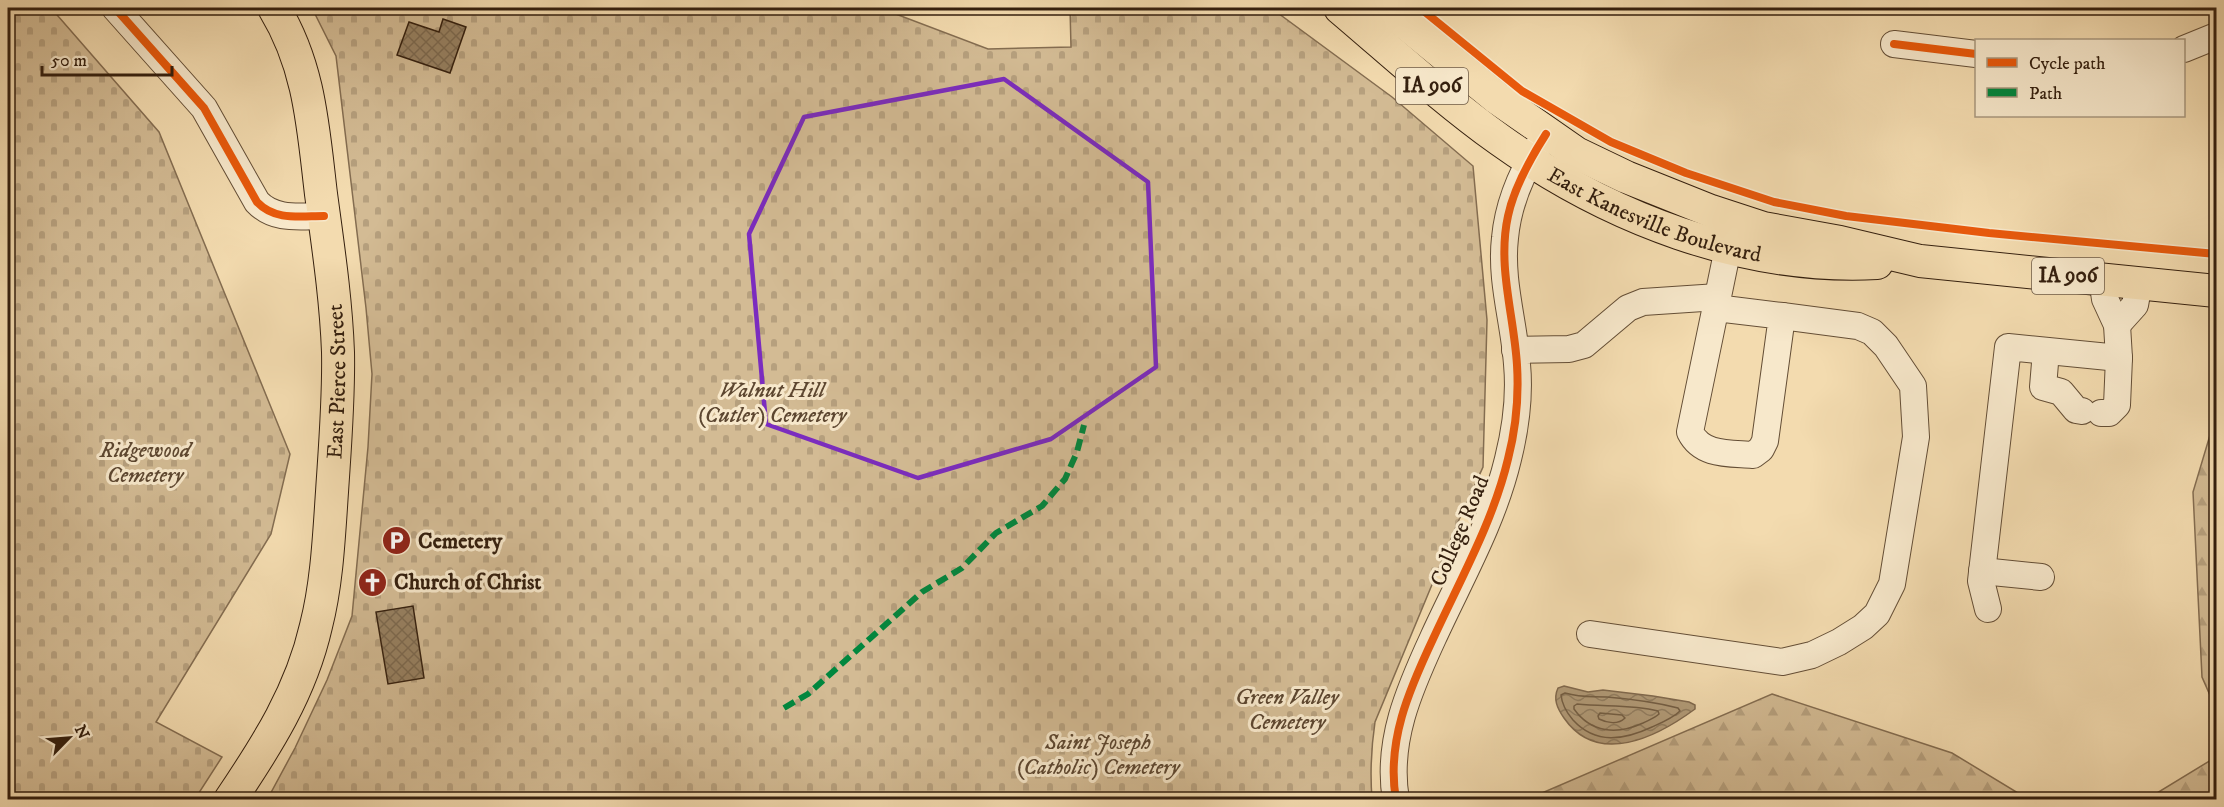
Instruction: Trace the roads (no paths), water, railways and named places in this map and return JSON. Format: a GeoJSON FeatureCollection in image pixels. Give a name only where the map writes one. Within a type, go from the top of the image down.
{"type":"FeatureCollection","features":[{"type":"Feature","properties":{"kind":"main road","name":"East Pierce Street"},"geometry":{"type":"LineString","coordinates":[[230,800],[283,716],[304,668],[316,627],[323,591],[330,527],[338,396],[337,340],[310,105],[303,72],[291,38],[274,8]]}},
{"type":"Feature","properties":{"kind":"main road","name":"East Kanesville Boulevard"},"geometry":{"type":"LineString","coordinates":[[1340,8],[1454,105],[1502,141],[1576,153],[1711,211],[1763,228],[1840,242],[1920,261],[2217,291]]}},
{"type":"Feature","properties":{"kind":"main road","name":"East Kanesville Boulevard"},"geometry":{"type":"LineString","coordinates":[[1387,8],[1454,64],[1538,147],[1593,196],[1638,218],[1728,248],[1819,263],[1862,264],[1920,261]]}},
{"type":"Feature","properties":{"kind":"street"},"geometry":{"type":"LineString","coordinates":[[115,8],[204,108],[257,202],[265,211],[277,215],[324,216]]}},
{"type":"Feature","properties":{"kind":"street"},"geometry":{"type":"LineString","coordinates":[[2185,49],[2217,36]]}},
{"type":"Feature","properties":{"kind":"street"},"geometry":{"type":"LineString","coordinates":[[1894,44],[1975,54]]}},
{"type":"Feature","properties":{"kind":"street","name":"College Road"},"geometry":{"type":"LineString","coordinates":[[1396,800],[1394,756],[1404,706],[1498,498],[1516,423],[1518,388],[1504,267],[1504,240],[1508,215],[1538,147]]}},
{"type":"Feature","properties":{"kind":"street"},"geometry":{"type":"LineString","coordinates":[[1728,248],[1690,432],[1700,446],[1711,451],[1753,455],[1761,449],[1765,441],[1782,316]]}},
{"type":"Feature","properties":{"kind":"street"},"geometry":{"type":"LineString","coordinates":[[2046,351],[2043,387],[2061,392],[2076,410],[2109,413],[2117,405],[2119,358],[2117,325],[2105,299],[2102,279]]}},
{"type":"Feature","properties":{"kind":"street"},"geometry":{"type":"LineString","coordinates":[[2117,325],[2135,305],[2139,283]]}},
{"type":"Feature","properties":{"kind":"street"},"geometry":{"type":"LineString","coordinates":[[1515,350],[1569,349],[1584,345],[1628,308],[1643,302],[1717,303],[1782,316],[1858,326],[1872,332],[1886,346],[1913,386],[1916,437],[1892,584],[1877,614],[1863,627],[1812,655],[1782,662],[1590,634]]}},
{"type":"Feature","properties":{"kind":"street"},"geometry":{"type":"LineString","coordinates":[[1988,609],[1981,581],[2008,347],[2119,358]]}},
{"type":"Feature","properties":{"kind":"street"},"geometry":{"type":"LineString","coordinates":[[1982,571],[2041,577]]}},
{"type":"Feature","properties":{"kind":"water"},"geometry":{"type":"Polygon","coordinates":[[[1564,686],[1588,692],[1603,690],[1689,702],[1695,705],[1695,709],[1646,737],[1610,744],[1593,741],[1578,733],[1564,718],[1556,700],[1558,688],[1564,686]]]}},
{"type":"Feature","properties":{"kind":"place","name":"Cemetery"},"geometry":{"type":"Point","coordinates":[397,541]}},
{"type":"Feature","properties":{"kind":"place","name":"Church of Christ"},"geometry":{"type":"Point","coordinates":[373,582]}},
{"type":"Feature","properties":{"kind":"park label","name":"Walnut Hill (Cutler) Cemetery"},"geometry":{"type":"Point","coordinates":[772,402]}},
{"type":"Feature","properties":{"kind":"park label","name":"Ridgewood Cemetery"},"geometry":{"type":"Point","coordinates":[145,462]}},
{"type":"Feature","properties":{"kind":"park label","name":"Green Valley Cemetery"},"geometry":{"type":"Point","coordinates":[1287,710]}},
{"type":"Feature","properties":{"kind":"park label","name":"Saint Joseph (Catholic) Cemetery"},"geometry":{"type":"Point","coordinates":[1098,754]}}]}
